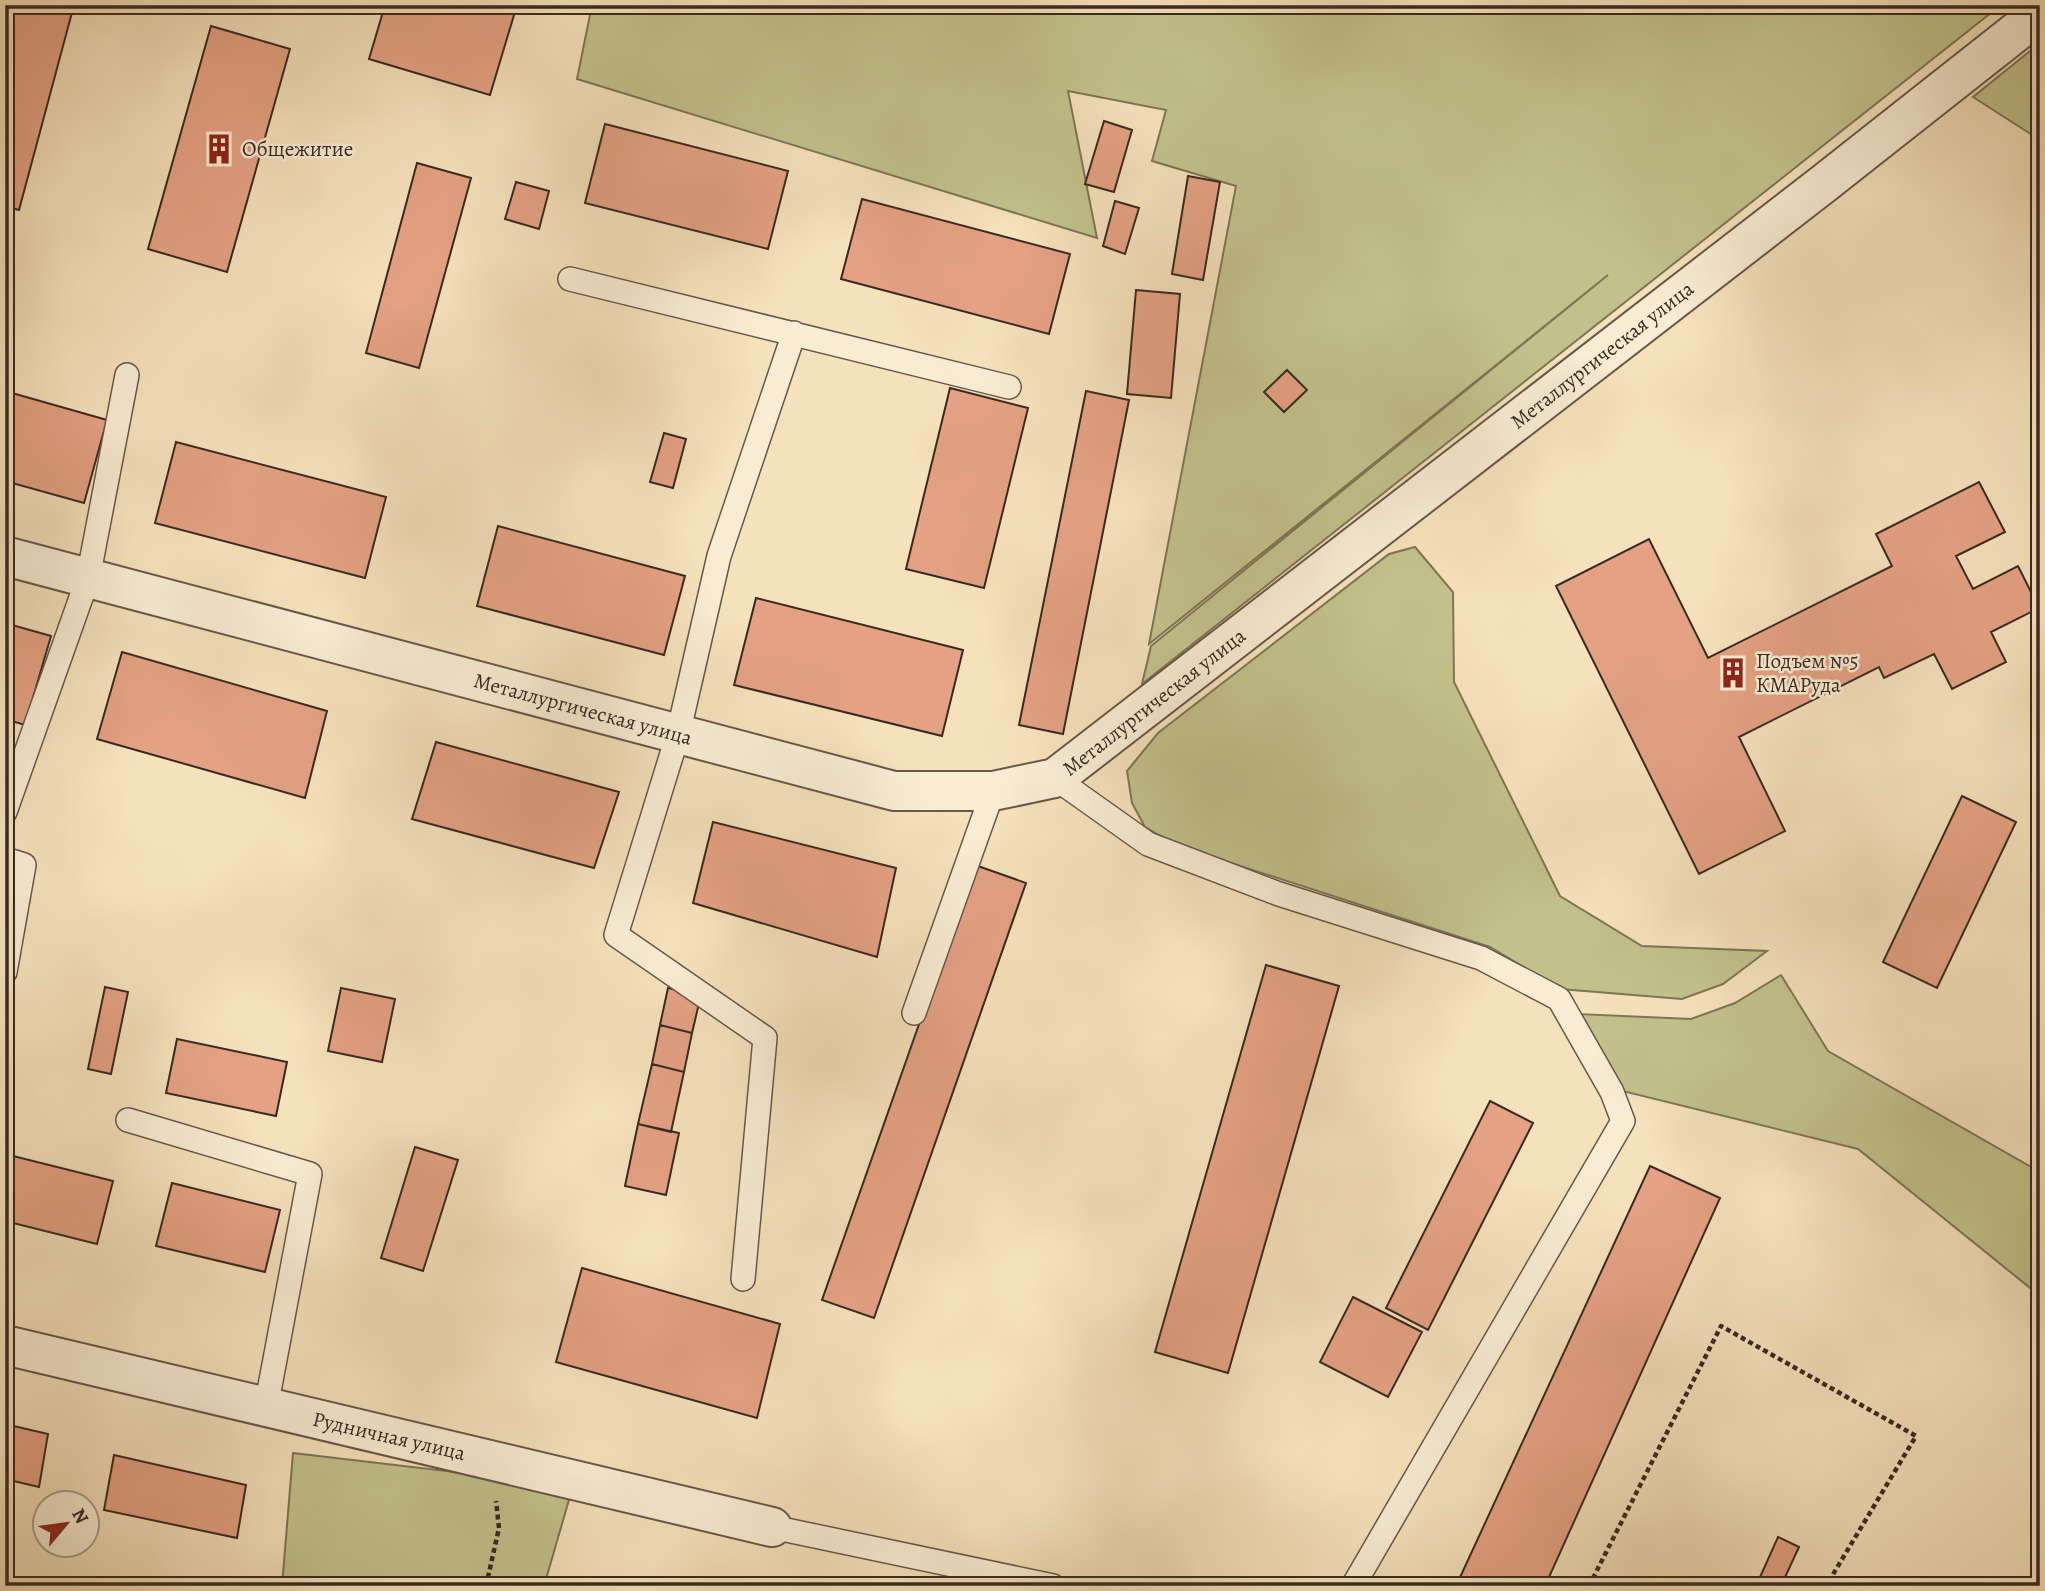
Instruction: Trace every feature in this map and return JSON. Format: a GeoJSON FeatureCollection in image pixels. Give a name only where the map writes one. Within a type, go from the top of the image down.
{"type":"FeatureCollection","features":[{"type":"Feature","properties":{"kind":"street","name":"Металлургическая улица"},"geometry":{"type":"LineString","coordinates":[[5,556],[894,791],[993,792],[1055,778],[1822,185],[2040,13]]}},
{"type":"Feature","properties":{"kind":"street","name":"Рудничная улица"},"geometry":{"type":"LineString","coordinates":[[5,1345],[772,1527]]}},
{"type":"Feature","properties":{"kind":"lane"},"geometry":{"type":"LineString","coordinates":[[570,279],[1009,387]]}},
{"type":"Feature","properties":{"kind":"lane"},"geometry":{"type":"LineString","coordinates":[[743,1279],[765,1038],[616,934],[678,734],[719,556],[794,333]]}},
{"type":"Feature","properties":{"kind":"lane"},"geometry":{"type":"LineString","coordinates":[[5,812],[88,578],[127,375]]}},
{"type":"Feature","properties":{"kind":"lane"},"geometry":{"type":"LineString","coordinates":[[1055,778],[1148,844],[1279,894],[1480,958],[1559,999],[1616,1102],[1623,1121],[1353,1586]]}},
{"type":"Feature","properties":{"kind":"lane"},"geometry":{"type":"LineString","coordinates":[[914,1013],[993,792]]}},
{"type":"Feature","properties":{"kind":"lane"},"geometry":{"type":"LineString","coordinates":[[5,859],[24,865],[5,972]]}},
{"type":"Feature","properties":{"kind":"lane"},"geometry":{"type":"LineString","coordinates":[[128,1120],[310,1174],[266,1407]]}},
{"type":"Feature","properties":{"kind":"lane"},"geometry":{"type":"LineString","coordinates":[[772,1527],[1053,1586]]}},
{"type":"Feature","properties":{"kind":"path"},"geometry":{"type":"LineString","coordinates":[[1589,1586],[1721,1326],[1916,1436],[1826,1586]]}},
{"type":"Feature","properties":{"kind":"path"},"geometry":{"type":"LineString","coordinates":[[486,1586],[499,1528],[491,1460]]}},
{"type":"Feature","properties":{"kind":"shaded area"},"geometry":{"type":"Polygon","coordinates":[[[592,5],[2001,5],[1142,684],[1151,646],[1608,275],[1149,644],[1236,186],[1152,161],[1166,110],[1068,91],[1097,238],[577,79],[592,5]]]}},
{"type":"Feature","properties":{"kind":"shaded area"},"geometry":{"type":"Polygon","coordinates":[[[2040,43],[2040,140],[1973,97],[2040,43]]]}},
{"type":"Feature","properties":{"kind":"shaded area"},"geometry":{"type":"Polygon","coordinates":[[[1415,547],[1453,592],[1454,682],[1560,896],[1642,946],[1767,951],[1723,984],[1682,999],[1560,989],[1490,947],[1176,845],[1145,827],[1132,803],[1127,771],[1158,733],[1389,554],[1415,547]]]}},
{"type":"Feature","properties":{"kind":"shaded area"},"geometry":{"type":"Polygon","coordinates":[[[1781,975],[1828,1051],[2040,1172],[2040,1296],[1858,1149],[1602,1086],[1578,1014],[1691,1019],[1735,1003],[1781,975]]]}},
{"type":"Feature","properties":{"kind":"shaded area"},"geometry":{"type":"Polygon","coordinates":[[[293,1453],[573,1486],[544,1586],[282,1586],[293,1453]]]}},
{"type":"Feature","properties":{"kind":"building"},"geometry":{"type":"Polygon","coordinates":[[[5,5],[74,5],[19,210],[5,206],[5,5]]]}},
{"type":"Feature","properties":{"kind":"building"},"geometry":{"type":"Polygon","coordinates":[[[385,5],[517,5],[490,95],[369,59],[385,5]]]}},
{"type":"Feature","properties":{"kind":"building","name":"Общежитие"},"geometry":{"type":"Polygon","coordinates":[[[211,26],[290,49],[227,272],[148,249],[211,26]]]}},
{"type":"Feature","properties":{"kind":"building"},"geometry":{"type":"Polygon","coordinates":[[[1104,121],[1132,130],[1114,192],[1085,184],[1104,121]]]}},
{"type":"Feature","properties":{"kind":"building"},"geometry":{"type":"Polygon","coordinates":[[[605,124],[788,171],[768,249],[585,203],[605,124]]]}},
{"type":"Feature","properties":{"kind":"building"},"geometry":{"type":"Polygon","coordinates":[[[417,163],[471,178],[419,368],[366,353],[417,163]]]}},
{"type":"Feature","properties":{"kind":"building"},"geometry":{"type":"Polygon","coordinates":[[[1188,176],[1220,182],[1203,280],[1172,274],[1188,176]]]}},
{"type":"Feature","properties":{"kind":"building"},"geometry":{"type":"Polygon","coordinates":[[[516,182],[549,191],[539,229],[505,219],[516,182]]]}},
{"type":"Feature","properties":{"kind":"building"},"geometry":{"type":"Polygon","coordinates":[[[862,199],[1070,254],[1049,334],[841,279],[862,199]]]}},
{"type":"Feature","properties":{"kind":"building"},"geometry":{"type":"Polygon","coordinates":[[[1115,201],[1139,208],[1125,254],[1103,246],[1115,201]]]}},
{"type":"Feature","properties":{"kind":"building"},"geometry":{"type":"Polygon","coordinates":[[[1136,290],[1180,294],[1171,398],[1127,394],[1136,290]]]}},
{"type":"Feature","properties":{"kind":"building"},"geometry":{"type":"Polygon","coordinates":[[[1287,370],[1307,390],[1284,412],[1264,392],[1287,370]]]}},
{"type":"Feature","properties":{"kind":"building"},"geometry":{"type":"Polygon","coordinates":[[[950,388],[1028,408],[984,588],[906,569],[950,388]]]}},
{"type":"Feature","properties":{"kind":"building"},"geometry":{"type":"Polygon","coordinates":[[[5,391],[107,420],[84,503],[5,481],[5,391]]]}},
{"type":"Feature","properties":{"kind":"building"},"geometry":{"type":"Polygon","coordinates":[[[1086,391],[1129,400],[1063,734],[1019,725],[1086,391]]]}},
{"type":"Feature","properties":{"kind":"building"},"geometry":{"type":"Polygon","coordinates":[[[664,433],[686,439],[673,488],[650,482],[664,433]]]}},
{"type":"Feature","properties":{"kind":"building"},"geometry":{"type":"Polygon","coordinates":[[[176,442],[386,497],[365,578],[155,523],[176,442]]]}},
{"type":"Feature","properties":{"kind":"building","name":"Подъем №5 КМАРуда"},"geometry":{"type":"Polygon","coordinates":[[[1979,482],[2005,532],[1956,556],[1973,589],[2018,566],[2039,608],[1991,632],[2006,662],[1952,689],[1934,654],[1884,678],[1879,667],[1739,737],[1785,831],[1699,874],[1556,586],[1649,539],[1708,658],[1892,566],[1876,534],[1979,482]]]}},
{"type":"Feature","properties":{"kind":"building"},"geometry":{"type":"Polygon","coordinates":[[[498,526],[685,576],[664,655],[477,606],[498,526]]]}},
{"type":"Feature","properties":{"kind":"building"},"geometry":{"type":"Polygon","coordinates":[[[756,598],[963,650],[942,736],[734,685],[756,598]]]}},
{"type":"Feature","properties":{"kind":"building"},"geometry":{"type":"Polygon","coordinates":[[[5,623],[51,636],[25,725],[5,719],[5,623]]]}},
{"type":"Feature","properties":{"kind":"building"},"geometry":{"type":"Polygon","coordinates":[[[122,652],[327,711],[305,798],[97,739],[122,652]]]}},
{"type":"Feature","properties":{"kind":"building"},"geometry":{"type":"Polygon","coordinates":[[[436,742],[619,792],[594,868],[412,819],[436,742]]]}},
{"type":"Feature","properties":{"kind":"building"},"geometry":{"type":"Polygon","coordinates":[[[1962,796],[2016,822],[1937,988],[1883,962],[1962,796]]]}},
{"type":"Feature","properties":{"kind":"building"},"geometry":{"type":"Polygon","coordinates":[[[713,822],[896,868],[877,957],[693,903],[713,822]]]}},
{"type":"Feature","properties":{"kind":"building"},"geometry":{"type":"Polygon","coordinates":[[[975,865],[1026,883],[874,1318],[822,1300],[975,865]]]}},
{"type":"Feature","properties":{"kind":"building"},"geometry":{"type":"Polygon","coordinates":[[[1266,965],[1339,986],[1228,1373],[1155,1352],[1266,965]]]}},
{"type":"Feature","properties":{"kind":"building"},"geometry":{"type":"Polygon","coordinates":[[[105,987],[128,992],[111,1074],[88,1069],[105,987]]]}},
{"type":"Feature","properties":{"kind":"building"},"geometry":{"type":"Polygon","coordinates":[[[341,988],[395,999],[382,1062],[328,1051],[341,988]]]}},
{"type":"Feature","properties":{"kind":"building"},"geometry":{"type":"Polygon","coordinates":[[[668,988],[701,995],[692,1033],[660,1025],[668,988]]]}},
{"type":"Feature","properties":{"kind":"building"},"geometry":{"type":"Polygon","coordinates":[[[660,1025],[692,1033],[684,1072],[652,1064],[660,1025]]]}},
{"type":"Feature","properties":{"kind":"building"},"geometry":{"type":"Polygon","coordinates":[[[177,1039],[287,1062],[276,1116],[166,1093],[177,1039]]]}},
{"type":"Feature","properties":{"kind":"building"},"geometry":{"type":"Polygon","coordinates":[[[652,1064],[684,1072],[671,1132],[638,1124],[652,1064]]]}},
{"type":"Feature","properties":{"kind":"building"},"geometry":{"type":"Polygon","coordinates":[[[1490,1101],[1533,1123],[1428,1330],[1386,1308],[1490,1101]]]}},
{"type":"Feature","properties":{"kind":"building"},"geometry":{"type":"Polygon","coordinates":[[[638,1124],[679,1133],[666,1195],[625,1186],[638,1124]]]}},
{"type":"Feature","properties":{"kind":"building"},"geometry":{"type":"Polygon","coordinates":[[[415,1147],[458,1160],[423,1271],[381,1258],[415,1147]]]}},
{"type":"Feature","properties":{"kind":"building"},"geometry":{"type":"Polygon","coordinates":[[[5,1154],[113,1181],[97,1244],[5,1221],[5,1154]]]}},
{"type":"Feature","properties":{"kind":"building"},"geometry":{"type":"Polygon","coordinates":[[[1650,1166],[1720,1198],[1545,1586],[1456,1586],[1650,1166]]]}},
{"type":"Feature","properties":{"kind":"building"},"geometry":{"type":"Polygon","coordinates":[[[172,1183],[280,1210],[265,1272],[156,1246],[172,1183]]]}},
{"type":"Feature","properties":{"kind":"building"},"geometry":{"type":"Polygon","coordinates":[[[582,1268],[780,1324],[757,1418],[556,1362],[582,1268]]]}},
{"type":"Feature","properties":{"kind":"building"},"geometry":{"type":"Polygon","coordinates":[[[1353,1297],[1422,1332],[1388,1397],[1320,1362],[1353,1297]]]}},
{"type":"Feature","properties":{"kind":"building"},"geometry":{"type":"Polygon","coordinates":[[[5,1424],[48,1434],[39,1487],[5,1479],[5,1424]]]}},
{"type":"Feature","properties":{"kind":"building"},"geometry":{"type":"Polygon","coordinates":[[[114,1455],[246,1485],[237,1538],[104,1510],[114,1455]]]}},
{"type":"Feature","properties":{"kind":"building"},"geometry":{"type":"Polygon","coordinates":[[[1778,1537],[1799,1547],[1781,1586],[1756,1586],[1778,1537]]]}},
{"type":"Feature","properties":{"kind":"building"},"geometry":{"type":"Polygon","coordinates":[[[552,1578],[581,1586],[550,1586],[552,1578]]]}},
{"type":"Feature","properties":{"kind":"railway"},"geometry":{"type":"LineString","coordinates":[[2036,1586],[2040,1580]]}},
{"type":"Feature","properties":{"kind":"place","name":"Общежитие"},"geometry":{"type":"Point","coordinates":[219,149]}},
{"type":"Feature","properties":{"kind":"place","name":"Подъем №5 КМАРуда"},"geometry":{"type":"Point","coordinates":[1733,673]}}]}
